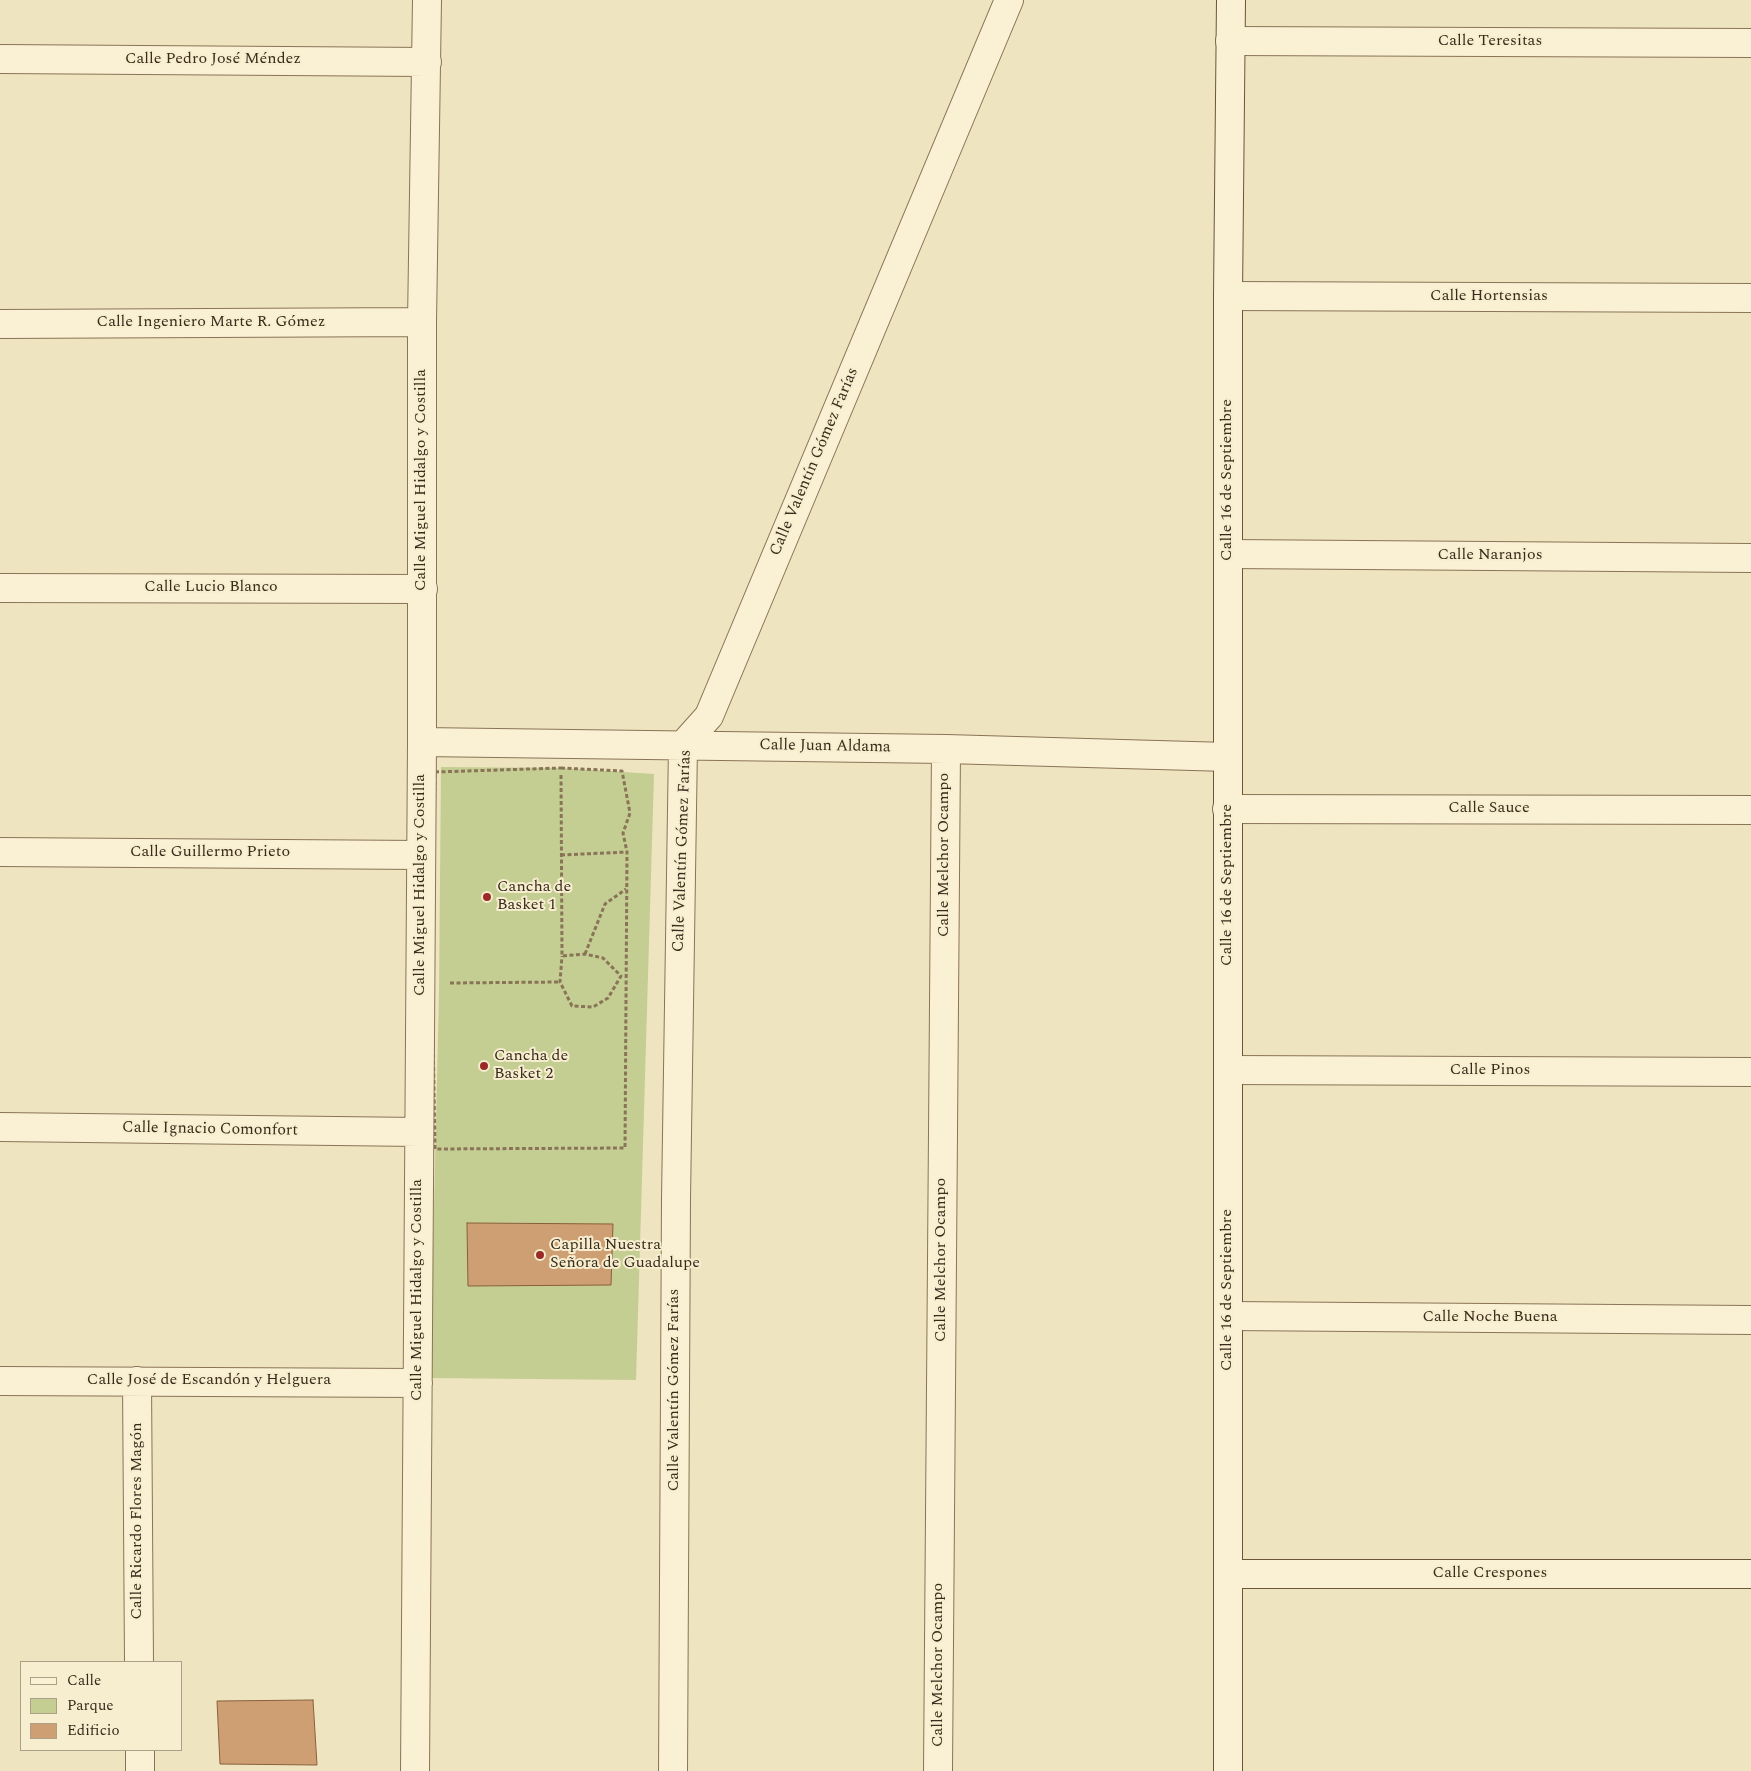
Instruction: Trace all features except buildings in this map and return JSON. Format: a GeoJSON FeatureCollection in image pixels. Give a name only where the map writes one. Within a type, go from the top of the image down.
{"type":"FeatureCollection","features":[{"type":"Feature","properties":{"kind":"street","name":"Calle Miguel Hidalgo y Costilla"},"geometry":{"type":"LineString","coordinates":[[415,1771],[423,589],[422,322],[427,0]]}},
{"type":"Feature","properties":{"kind":"street","name":"Calle Valentín Gómez Farías"},"geometry":{"type":"LineString","coordinates":[[673,1771],[676,1199],[683,745],[709,716],[1009,0]]}},
{"type":"Feature","properties":{"kind":"street","name":"Calle 16 de Septiembre"},"geometry":{"type":"LineString","coordinates":[[1228,1771],[1228,296],[1231,0]]}},
{"type":"Feature","properties":{"kind":"street","name":"Calle Teresitas"},"geometry":{"type":"LineString","coordinates":[[1230,41],[1751,43]]}},
{"type":"Feature","properties":{"kind":"street","name":"Calle Pedro José Méndez"},"geometry":{"type":"LineString","coordinates":[[0,59],[426,62]]}},
{"type":"Feature","properties":{"kind":"street","name":"Calle Hortensias"},"geometry":{"type":"LineString","coordinates":[[1228,296],[1751,298]]}},
{"type":"Feature","properties":{"kind":"street","name":"Calle Ingeniero Marte R. Gómez"},"geometry":{"type":"LineString","coordinates":[[0,324],[422,322]]}},
{"type":"Feature","properties":{"kind":"street","name":"Calle Naranjos"},"geometry":{"type":"LineString","coordinates":[[1229,554],[1751,558]]}},
{"type":"Feature","properties":{"kind":"street","name":"Calle Lucio Blanco"},"geometry":{"type":"LineString","coordinates":[[0,588],[423,589]]}},
{"type":"Feature","properties":{"kind":"street","name":"Calle Juan Aldama"},"geometry":{"type":"LineString","coordinates":[[422,742],[946,749],[1228,757]]}},
{"type":"Feature","properties":{"kind":"street","name":"Calle Melchor Ocampo"},"geometry":{"type":"LineString","coordinates":[[938,1771],[946,749]]}},
{"type":"Feature","properties":{"kind":"street","name":"Calle Sauce"},"geometry":{"type":"LineString","coordinates":[[1228,809],[1751,810]]}},
{"type":"Feature","properties":{"kind":"street","name":"Calle Guillermo Prieto"},"geometry":{"type":"LineString","coordinates":[[0,852],[421,855]]}},
{"type":"Feature","properties":{"kind":"street","name":"Calle Pinos"},"geometry":{"type":"LineString","coordinates":[[1228,1070],[1751,1072]]}},
{"type":"Feature","properties":{"kind":"street","name":"Calle Ignacio Comonfort"},"geometry":{"type":"LineString","coordinates":[[0,1127],[419,1132]]}},
{"type":"Feature","properties":{"kind":"street","name":"Calle Noche Buena"},"geometry":{"type":"LineString","coordinates":[[1228,1316],[1751,1320]]}},
{"type":"Feature","properties":{"kind":"street","name":"Calle José de Escandón y Helguera"},"geometry":{"type":"LineString","coordinates":[[0,1381],[137,1380],[418,1383]]}},
{"type":"Feature","properties":{"kind":"street","name":"Calle Ricardo Flores Magón"},"geometry":{"type":"LineString","coordinates":[[137,1380],[139,1661]]}},
{"type":"Feature","properties":{"kind":"street","name":"Calle Crespones"},"geometry":{"type":"LineString","coordinates":[[1228,1574],[1751,1574]]}},
{"type":"Feature","properties":{"kind":"street"},"geometry":{"type":"LineString","coordinates":[[140,1751],[140,1771]]}},
{"type":"Feature","properties":{"kind":"path"},"geometry":{"type":"LineString","coordinates":[[561,768],[562,956],[560,982],[572,1006],[594,1007],[608,998],[621,976],[603,958],[585,954],[562,956]]}},
{"type":"Feature","properties":{"kind":"path"},"geometry":{"type":"LineString","coordinates":[[561,768],[622,771],[630,813],[622,834],[627,852],[625,1148],[435,1149],[432,974],[435,772],[561,768]]}},
{"type":"Feature","properties":{"kind":"path"},"geometry":{"type":"LineString","coordinates":[[561,855],[627,852]]}},
{"type":"Feature","properties":{"kind":"path"},"geometry":{"type":"LineString","coordinates":[[585,954],[605,904],[627,889]]}},
{"type":"Feature","properties":{"kind":"path"},"geometry":{"type":"LineString","coordinates":[[444,983],[560,982]]}},
{"type":"Feature","properties":{"kind":"green space"},"geometry":{"type":"Polygon","coordinates":[[[441,767],[561,768],[654,774],[636,1380],[430,1378],[439,993],[441,767]]]}},
{"type":"Feature","properties":{"kind":"place","name":"Cancha de Basket 1"},"geometry":{"type":"Point","coordinates":[487,897]}},
{"type":"Feature","properties":{"kind":"place","name":"Cancha de Basket 2"},"geometry":{"type":"Point","coordinates":[484,1066]}},
{"type":"Feature","properties":{"kind":"place","name":"Capilla Nuestra Señora de Guadalupe"},"geometry":{"type":"Point","coordinates":[540,1255]}}]}
